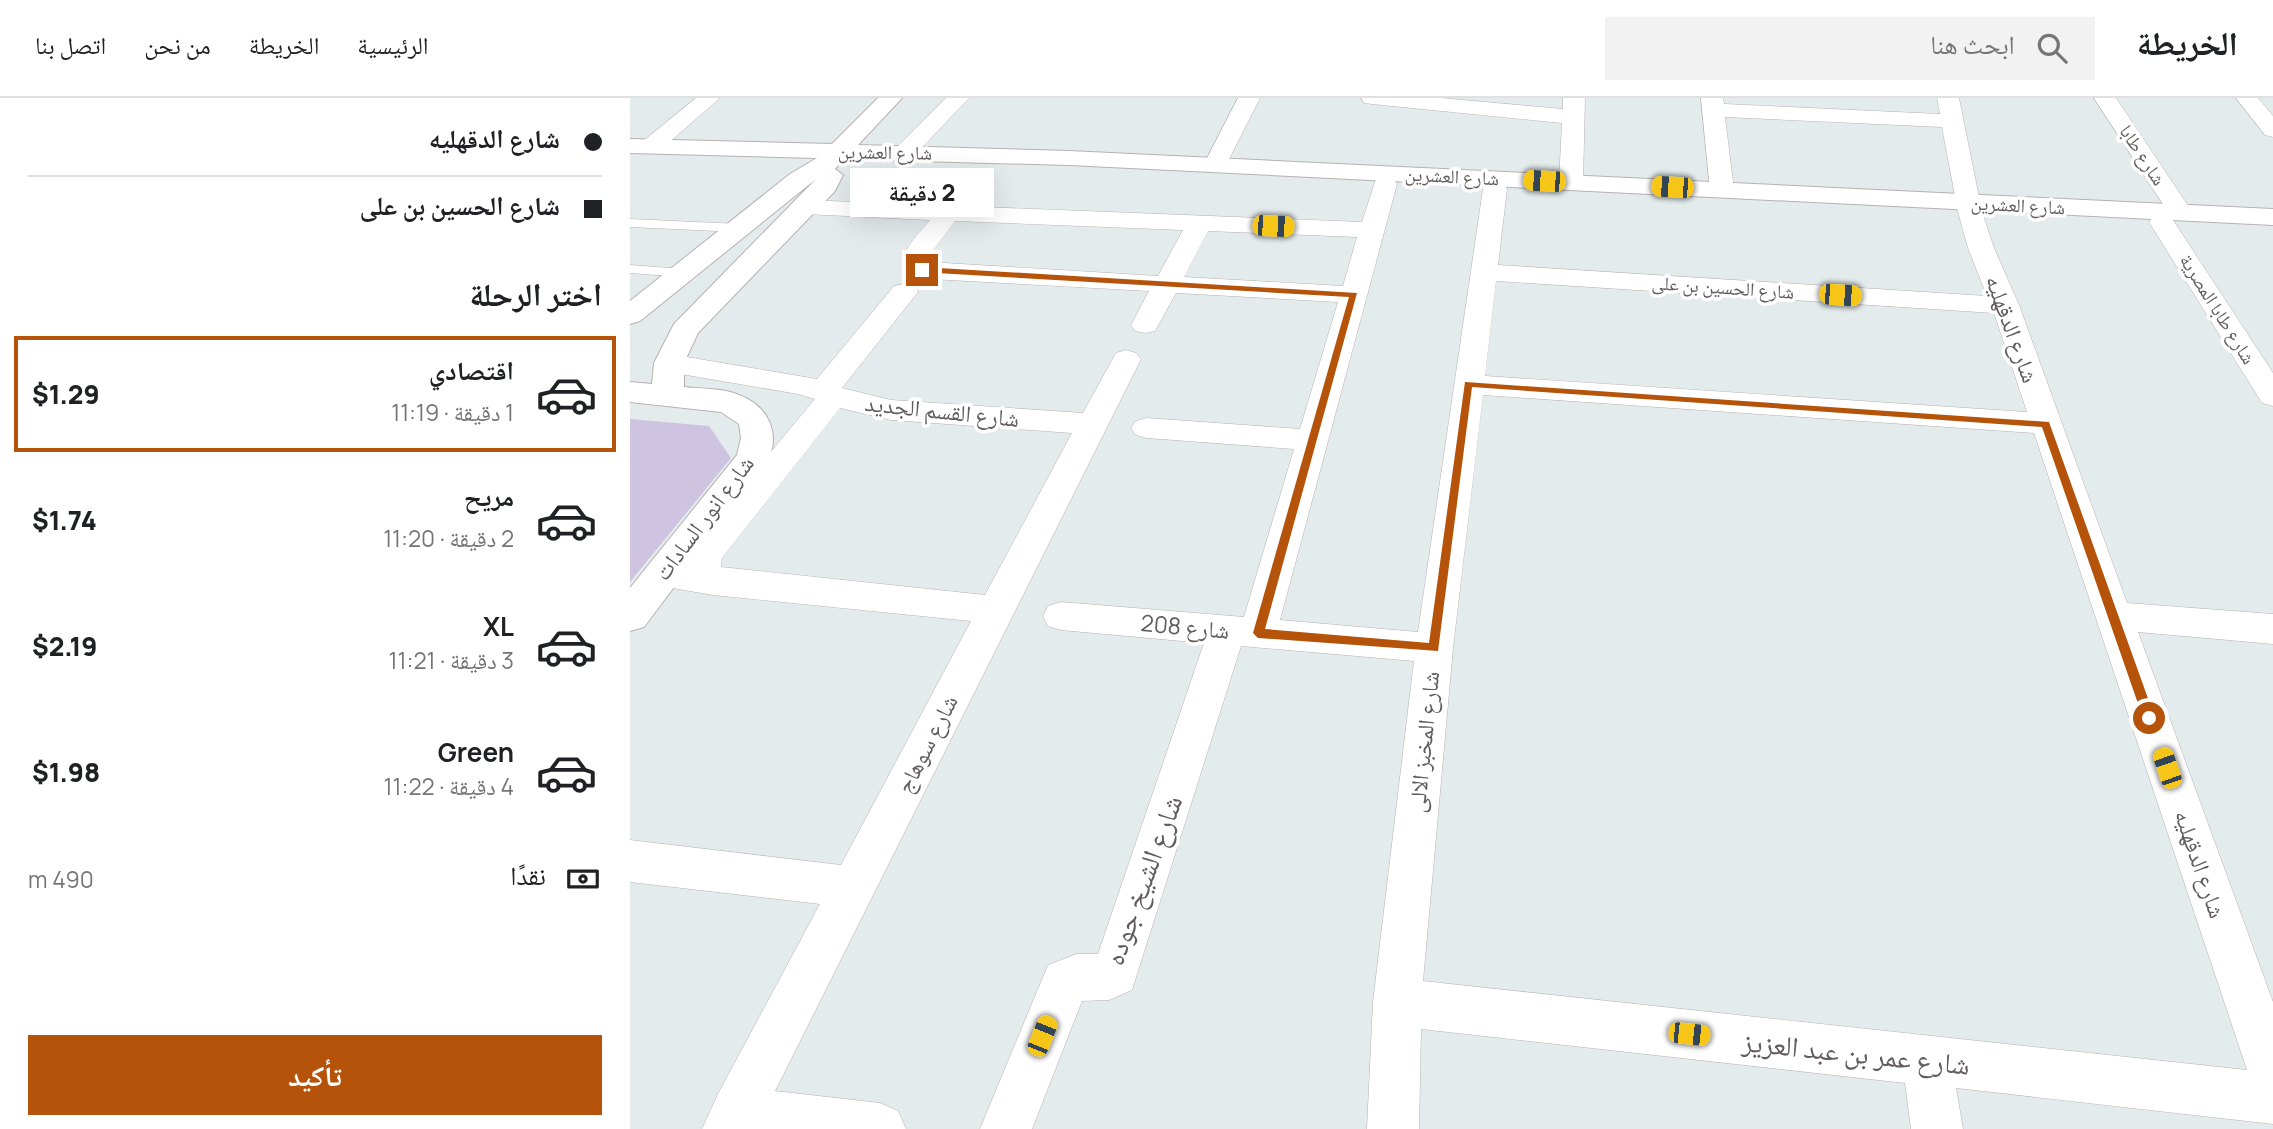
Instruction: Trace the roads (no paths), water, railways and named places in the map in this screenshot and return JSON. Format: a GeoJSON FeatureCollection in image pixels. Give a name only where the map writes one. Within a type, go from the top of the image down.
{"type":"FeatureCollection","features":[{"type":"Feature","properties":{"kind":"street"},"geometry":{"type":"LineString","coordinates":[[637,151],[709,98]]}},
{"type":"Feature","properties":{"kind":"street"},"geometry":{"type":"LineString","coordinates":[[630,315],[799,179],[833,157],[891,98]]}},
{"type":"Feature","properties":{"kind":"street"},"geometry":{"type":"LineString","coordinates":[[904,153],[958,98]]}},
{"type":"Feature","properties":{"kind":"street"},"geometry":{"type":"LineString","coordinates":[[1216,164],[1249,98]]}},
{"type":"Feature","properties":{"kind":"street"},"geometry":{"type":"LineString","coordinates":[[1372,98],[1573,107],[1571,183]]}},
{"type":"Feature","properties":{"kind":"street","name":"شارع طابا"},"geometry":{"type":"LineString","coordinates":[[2105,98],[2172,217]]}},
{"type":"Feature","properties":{"kind":"street"},"geometry":{"type":"LineString","coordinates":[[2247,98],[2273,130]]}},
{"type":"Feature","properties":{"kind":"street"},"geometry":{"type":"LineString","coordinates":[[1722,190],[1712,104],[1951,109]]}},
{"type":"Feature","properties":{"kind":"street","name":"شارع الدقهليه"},"geometry":{"type":"LineString","coordinates":[[1951,109],[1969,207],[2273,1071]]}},
{"type":"Feature","properties":{"kind":"street","name":"شارع العشرين"},"geometry":{"type":"LineString","coordinates":[[637,151],[833,157],[1495,189],[2172,217],[2273,217]]}},
{"type":"Feature","properties":{"kind":"street","name":"شارع العشرين"},"geometry":{"type":"LineString","coordinates":[[833,157],[904,153],[1216,164],[1722,190],[1969,207]]}},
{"type":"Feature","properties":{"kind":"street"},"geometry":{"type":"LineString","coordinates":[[669,379],[685,330],[831,177],[833,157]]}},
{"type":"Feature","properties":{"kind":"street","name":"شارع الشيخ جوده"},"geometry":{"type":"LineString","coordinates":[[1006,1129],[1065,982],[1073,977],[1103,977],[1115,973],[1313,440],[1385,184]]}},
{"type":"Feature","properties":{"kind":"street","name":"شارع المخبز الالى"},"geometry":{"type":"LineString","coordinates":[[1393,1129],[1397,1002],[1434,648],[1495,189]]}},
{"type":"Feature","properties":{"kind":"street"},"geometry":{"type":"LineString","coordinates":[[805,207],[1372,230]]}},
{"type":"Feature","properties":{"kind":"street"},"geometry":{"type":"LineString","coordinates":[[948,213],[915,257],[915,267],[931,271],[1354,295]]}},
{"type":"Feature","properties":{"kind":"street","name":"شارع العشرين"},"geometry":{"type":"LineString","coordinates":[[2172,217],[2273,228]]}},
{"type":"Feature","properties":{"kind":"street","name":"شارع طابا المصرية"},"geometry":{"type":"LineString","coordinates":[[2172,217],[2273,396]]}},
{"type":"Feature","properties":{"kind":"street"},"geometry":{"type":"LineString","coordinates":[[1145,325],[1199,223]]}},
{"type":"Feature","properties":{"kind":"street","name":"شارع الحسين بن على"},"geometry":{"type":"LineString","coordinates":[[1483,272],[2005,305]]}},
{"type":"Feature","properties":{"kind":"street"},"geometry":{"type":"LineString","coordinates":[[683,273],[738,276]]}},
{"type":"Feature","properties":{"kind":"street"},"geometry":{"type":"LineString","coordinates":[[713,581],[702,567],[706,553],[904,292]]}},
{"type":"Feature","properties":{"kind":"street","name":"شارع سوهاج"},"geometry":{"type":"LineString","coordinates":[[732,1120],[1126,359]]}},
{"type":"Feature","properties":{"kind":"street","name":"شارع انور السادات"},"geometry":{"type":"LineString","coordinates":[[630,391],[669,379],[710,398],[743,409],[758,430],[758,443],[753,458],[630,616]]}},
{"type":"Feature","properties":{"kind":"street","name":"شارع القسم الجديد"},"geometry":{"type":"LineString","coordinates":[[669,379],[783,381],[891,410],[1093,424]]}},
{"type":"Feature","properties":{"kind":"street"},"geometry":{"type":"LineString","coordinates":[[1468,384],[2046,424]]}},
{"type":"Feature","properties":{"kind":"street"},"geometry":{"type":"LineString","coordinates":[[1147,428],[1313,440]]}},
{"type":"Feature","properties":{"kind":"street"},"geometry":{"type":"LineString","coordinates":[[662,575],[997,610]]}},
{"type":"Feature","properties":{"kind":"street","name":"شارع 208"},"geometry":{"type":"LineString","coordinates":[[1061,616],[1434,648]]}},
{"type":"Feature","properties":{"kind":"street"},"geometry":{"type":"LineString","coordinates":[[2113,617],[2273,629]]}},
{"type":"Feature","properties":{"kind":"street"},"geometry":{"type":"LineString","coordinates":[[630,860],[852,887]]}},
{"type":"Feature","properties":{"kind":"street","name":"شارع عمر بن عبد العزيز"},"geometry":{"type":"LineString","coordinates":[[1397,1002],[2273,1098]]}},
{"type":"Feature","properties":{"kind":"street"},"geometry":{"type":"LineString","coordinates":[[1927,1061],[1937,1129]]}},
{"type":"Feature","properties":{"kind":"street"},"geometry":{"type":"LineString","coordinates":[[732,1120],[880,1129]]}},
{"type":"Feature","properties":{"kind":"lane"},"geometry":{"type":"LineString","coordinates":[[630,223],[739,228]]}},
{"type":"Feature","properties":{"kind":"lane"},"geometry":{"type":"LineString","coordinates":[[630,269],[683,273]]}}]}
